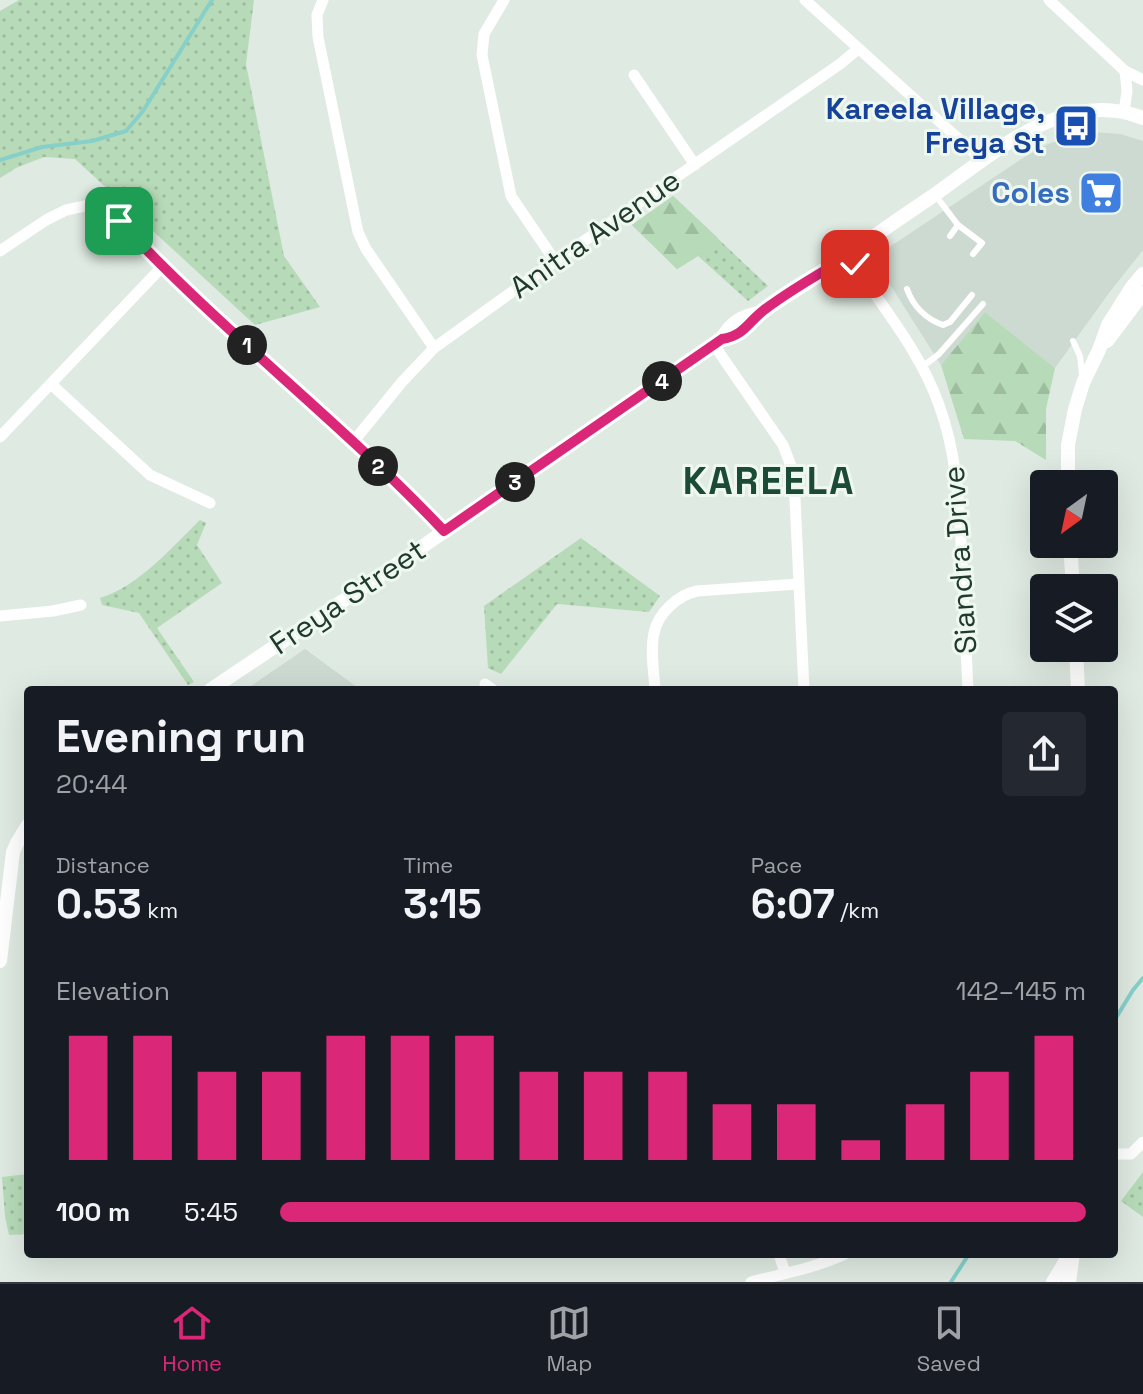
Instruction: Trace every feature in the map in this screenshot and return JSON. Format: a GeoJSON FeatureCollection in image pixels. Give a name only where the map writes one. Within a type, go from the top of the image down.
{"type":"FeatureCollection","features":[{"type":"Feature","properties":{"kind":"street"},"geometry":{"type":"LineString","coordinates":[[323,0],[317,15],[318,37],[358,232],[366,249],[434,348]]}},
{"type":"Feature","properties":{"kind":"street"},"geometry":{"type":"LineString","coordinates":[[504,0],[483,40],[482,55],[511,196],[555,261]]}},
{"type":"Feature","properties":{"kind":"street"},"geometry":{"type":"LineString","coordinates":[[805,0],[982,160]]}},
{"type":"Feature","properties":{"kind":"street"},"geometry":{"type":"LineString","coordinates":[[1049,0],[1125,71],[1143,80]]}},
{"type":"Feature","properties":{"kind":"street","name":"Anitra Avenue"},"geometry":{"type":"LineString","coordinates":[[353,442],[434,348],[858,49]]}},
{"type":"Feature","properties":{"kind":"street"},"geometry":{"type":"LineString","coordinates":[[1125,71],[1127,91],[1136,116]]}},
{"type":"Feature","properties":{"kind":"street"},"geometry":{"type":"LineString","coordinates":[[634,75],[695,165]]}},
{"type":"Feature","properties":{"kind":"street","name":"Freya Street"},"geometry":{"type":"LineString","coordinates":[[216,686],[718,342],[727,329],[747,315],[760,313],[850,258],[879,232],[1019,135],[1054,119],[1097,111],[1136,116]]}},
{"type":"Feature","properties":{"kind":"street"},"geometry":{"type":"LineString","coordinates":[[0,251],[57,214],[85,206],[113,215],[162,267],[353,442],[444,531]]}},
{"type":"Feature","properties":{"kind":"street","name":"Siandra Drive"},"geometry":{"type":"LineString","coordinates":[[850,258],[922,367],[939,403],[951,444],[958,487],[968,686]]}},
{"type":"Feature","properties":{"kind":"street"},"geometry":{"type":"LineString","coordinates":[[0,437],[162,267]]}},
{"type":"Feature","properties":{"kind":"street"},"geometry":{"type":"LineString","coordinates":[[1068,470],[1068,445],[1083,383],[1108,325],[1143,274]]}},
{"type":"Feature","properties":{"kind":"street"},"geometry":{"type":"LineString","coordinates":[[1099,350],[1143,293]]}},
{"type":"Feature","properties":{"kind":"street"},"geometry":{"type":"LineString","coordinates":[[718,342],[783,445],[794,478],[804,686]]}},
{"type":"Feature","properties":{"kind":"street"},"geometry":{"type":"LineString","coordinates":[[51,384],[150,475],[210,503]]}},
{"type":"Feature","properties":{"kind":"street"},"geometry":{"type":"LineString","coordinates":[[655,686],[654,632],[667,609],[677,599],[697,591],[798,584]]}},
{"type":"Feature","properties":{"kind":"street"},"geometry":{"type":"LineString","coordinates":[[0,616],[81,605]]}},
{"type":"Feature","properties":{"kind":"street"},"geometry":{"type":"LineString","coordinates":[[1077,662],[1078,686]]}},
{"type":"Feature","properties":{"kind":"street"},"geometry":{"type":"LineString","coordinates":[[0,961],[13,852],[24,832]]}},
{"type":"Feature","properties":{"kind":"street"},"geometry":{"type":"LineString","coordinates":[[1118,1154],[1131,1154],[1143,1142]]}},
{"type":"Feature","properties":{"kind":"street"},"geometry":{"type":"LineString","coordinates":[[780,1258],[785,1273]]}},
{"type":"Feature","properties":{"kind":"street"},"geometry":{"type":"LineString","coordinates":[[751,1282],[836,1258]]}},
{"type":"Feature","properties":{"kind":"street"},"geometry":{"type":"LineString","coordinates":[[1053,1282],[1069,1258]]}},
{"type":"Feature","properties":{"kind":"street"},"geometry":{"type":"LineString","coordinates":[[1069,1282],[1072,1258]]}},
{"type":"Feature","properties":{"kind":"lane"},"geometry":{"type":"LineString","coordinates":[[935,194],[958,225],[982,243],[973,254]]}},
{"type":"Feature","properties":{"kind":"lane"},"geometry":{"type":"LineString","coordinates":[[950,236],[958,225]]}},
{"type":"Feature","properties":{"kind":"lane"},"geometry":{"type":"LineString","coordinates":[[907,289],[917,308],[936,323],[946,324],[972,295]]}},
{"type":"Feature","properties":{"kind":"lane"},"geometry":{"type":"LineString","coordinates":[[922,367],[939,354],[983,304]]}},
{"type":"Feature","properties":{"kind":"lane"},"geometry":{"type":"LineString","coordinates":[[1073,341],[1080,356],[1083,383]]}},
{"type":"Feature","properties":{"kind":"shaded area"},"geometry":{"type":"Polygon","coordinates":[[[1092,132],[1120,134],[1143,141],[1143,250],[1055,368],[985,312],[941,365],[884,275],[880,256],[1029,154],[1048,144],[1092,132]]]}},
{"type":"Feature","properties":{"kind":"shaded area"},"geometry":{"type":"Polygon","coordinates":[[[305,649],[356,686],[251,686],[305,649]]]}},
{"type":"Feature","properties":{"kind":"green space"},"geometry":{"type":"Polygon","coordinates":[[[19,0],[254,0],[246,64],[284,256],[320,307],[255,325],[75,159],[44,157],[0,178],[0,11],[19,0]]]}},
{"type":"Feature","properties":{"kind":"green space"},"geometry":{"type":"Polygon","coordinates":[[[673,196],[768,286],[748,301],[698,256],[677,269],[632,225],[673,196]]]}},
{"type":"Feature","properties":{"kind":"green space"},"geometry":{"type":"Polygon","coordinates":[[[673,196],[718,238],[677,269],[632,225],[673,196]]]}},
{"type":"Feature","properties":{"kind":"green space"},"geometry":{"type":"Polygon","coordinates":[[[985,312],[1055,368],[1046,409],[1046,460],[1015,441],[964,439],[941,365],[985,312]]]}},
{"type":"Feature","properties":{"kind":"green space"},"geometry":{"type":"Polygon","coordinates":[[[200,520],[206,523],[197,545],[222,583],[157,628],[194,682],[188,685],[139,613],[102,605],[100,598],[141,576],[200,520]]]}},
{"type":"Feature","properties":{"kind":"green space"},"geometry":{"type":"Polygon","coordinates":[[[581,538],[660,596],[649,612],[557,604],[501,674],[488,668],[484,606],[581,538]]]}},
{"type":"Feature","properties":{"kind":"green space"},"geometry":{"type":"Polygon","coordinates":[[[1143,1172],[1143,1217],[1121,1201],[1143,1172]]]}},
{"type":"Feature","properties":{"kind":"green space"},"geometry":{"type":"Polygon","coordinates":[[[24,1174],[24,1234],[9,1235],[2,1177],[24,1174]]]}},
{"type":"Feature","properties":{"kind":"waterway"},"geometry":{"type":"LineString","coordinates":[[0,160],[42,147],[92,141],[126,131],[143,111],[212,0]]}},
{"type":"Feature","properties":{"kind":"waterway"},"geometry":{"type":"LineString","coordinates":[[1118,1014],[1143,978]]}},
{"type":"Feature","properties":{"kind":"waterway"},"geometry":{"type":"LineString","coordinates":[[951,1282],[966,1258]]}},
{"type":"Feature","properties":{"kind":"place","name":"Kareela Village, Freya St"},"geometry":{"type":"Point","coordinates":[1076,126]}},
{"type":"Feature","properties":{"kind":"place","name":"Coles"},"geometry":{"type":"Point","coordinates":[1101,193]}},
{"type":"Feature","properties":{"kind":"district","name":"KAREELA"},"geometry":{"type":"Point","coordinates":[769,481]}},
{"type":"Feature","properties":{"kind":"route"},"geometry":{"type":"LineString","coordinates":[[119,221],[162,267],[353,442],[444,531],[722,339],[733,337],[753,323],[760,313],[807,281],[841,261],[846,265],[855,264]]}}]}
